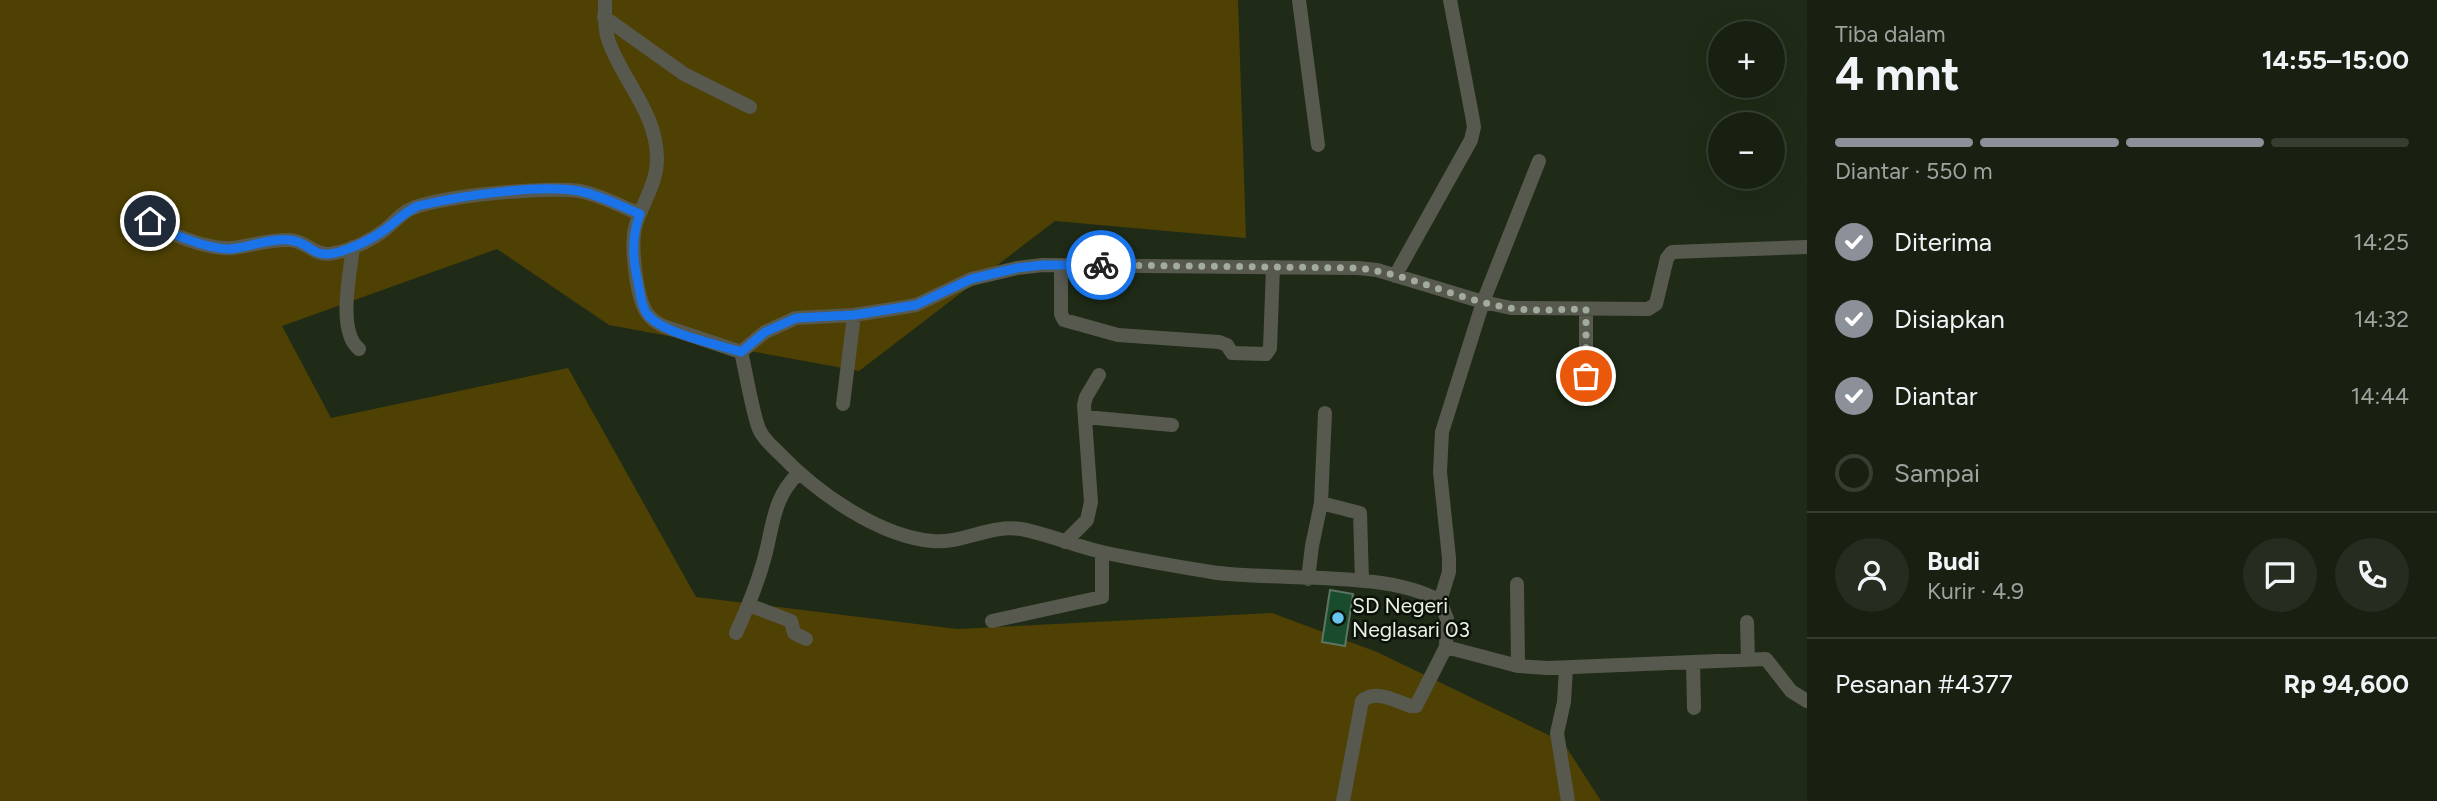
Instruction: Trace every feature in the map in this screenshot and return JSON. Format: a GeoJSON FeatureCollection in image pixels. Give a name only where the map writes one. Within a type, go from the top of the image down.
{"type":"FeatureCollection","features":[{"type":"Feature","properties":{"kind":"street"},"geometry":{"type":"LineString","coordinates":[[605,0],[604,17],[608,39],[646,112],[656,142],[657,171],[634,231],[634,253],[643,305],[647,313],[668,328],[741,352]]}},
{"type":"Feature","properties":{"kind":"street"},"geometry":{"type":"LineString","coordinates":[[1299,0],[1318,145]]}},
{"type":"Feature","properties":{"kind":"street"},"geometry":{"type":"LineString","coordinates":[[1395,276],[1471,140],[1474,127],[1450,0]]}},
{"type":"Feature","properties":{"kind":"street"},"geometry":{"type":"LineString","coordinates":[[604,17],[684,74],[750,107]]}},
{"type":"Feature","properties":{"kind":"street"},"geometry":{"type":"LineString","coordinates":[[1343,801],[1362,701],[1366,697],[1378,695],[1416,706],[1446,647],[1447,619],[1440,601],[1449,572],[1440,472],[1442,432],[1483,302],[1539,161]]}},
{"type":"Feature","properties":{"kind":"street"},"geometry":{"type":"LineString","coordinates":[[146,214],[159,228],[217,249],[274,240],[298,241],[318,254],[326,255],[353,247],[383,231],[418,206],[489,194],[556,188],[580,191],[640,214]]}},
{"type":"Feature","properties":{"kind":"street"},"geometry":{"type":"LineString","coordinates":[[353,247],[347,327],[352,342],[359,349]]}},
{"type":"Feature","properties":{"kind":"street"},"geometry":{"type":"LineString","coordinates":[[741,352],[765,332],[796,318],[854,315],[916,305],[971,279],[1017,268],[1061,265],[1358,268],[1377,270],[1511,308],[1586,309],[1653,307],[1667,258],[1672,252],[1807,247]]}},
{"type":"Feature","properties":{"kind":"street"},"geometry":{"type":"LineString","coordinates":[[1061,265],[1061,314],[1064,320],[1118,335],[1219,342],[1224,343],[1232,353],[1261,355],[1266,354],[1270,348],[1273,267]]}},
{"type":"Feature","properties":{"kind":"street"},"geometry":{"type":"LineString","coordinates":[[1586,309],[1586,398]]}},
{"type":"Feature","properties":{"kind":"street"},"geometry":{"type":"LineString","coordinates":[[843,404],[854,315]]}},
{"type":"Feature","properties":{"kind":"street"},"geometry":{"type":"LineString","coordinates":[[741,352],[759,428],[798,474],[869,521],[913,538],[936,541],[1019,529],[1102,552],[1224,573],[1362,581],[1426,593],[1440,601]]}},
{"type":"Feature","properties":{"kind":"street"},"geometry":{"type":"LineString","coordinates":[[1065,542],[1090,514],[1086,397],[1099,375]]}},
{"type":"Feature","properties":{"kind":"street"},"geometry":{"type":"LineString","coordinates":[[1308,579],[1321,503],[1325,413]]}},
{"type":"Feature","properties":{"kind":"street"},"geometry":{"type":"LineString","coordinates":[[1085,417],[1172,425]]}},
{"type":"Feature","properties":{"kind":"street"},"geometry":{"type":"LineString","coordinates":[[736,633],[749,605],[766,552],[775,508],[788,483],[798,474]]}},
{"type":"Feature","properties":{"kind":"street"},"geometry":{"type":"LineString","coordinates":[[1321,503],[1360,513],[1362,581]]}},
{"type":"Feature","properties":{"kind":"street"},"geometry":{"type":"LineString","coordinates":[[992,621],[1094,601],[1102,597],[1102,552]]}},
{"type":"Feature","properties":{"kind":"street"},"geometry":{"type":"LineString","coordinates":[[1517,584],[1518,666]]}},
{"type":"Feature","properties":{"kind":"street"},"geometry":{"type":"LineString","coordinates":[[749,605],[791,621],[794,633],[806,639]]}},
{"type":"Feature","properties":{"kind":"street"},"geometry":{"type":"LineString","coordinates":[[1747,622],[1748,660]]}},
{"type":"Feature","properties":{"kind":"street"},"geometry":{"type":"LineString","coordinates":[[1446,647],[1518,666],[1566,668],[1766,659],[1791,691],[1807,701]]}},
{"type":"Feature","properties":{"kind":"street"},"geometry":{"type":"LineString","coordinates":[[1693,663],[1694,708]]}},
{"type":"Feature","properties":{"kind":"street"},"geometry":{"type":"LineString","coordinates":[[1566,668],[1564,702],[1557,733],[1568,801]]}},
{"type":"Feature","properties":{"kind":"shaded area"},"geometry":{"type":"Polygon","coordinates":[[[0,0],[1238,0],[1246,238],[1055,221],[859,371],[609,325],[497,249],[282,326],[331,418],[568,368],[696,597],[957,629],[1272,613],[1377,652],[1563,742],[1601,801],[0,801],[0,0]]]}},
{"type":"Feature","properties":{"kind":"building","name":"SD Negeri Neglasari 03"},"geometry":{"type":"Polygon","coordinates":[[[1330,590],[1353,594],[1345,646],[1322,642],[1330,590]]]}},
{"type":"Feature","properties":{"kind":"way so far"},"geometry":{"type":"LineString","coordinates":[[1101,265],[1358,268],[1377,270],[1511,308],[1586,309],[1586,376]]}},
{"type":"Feature","properties":{"kind":"place","name":"SD Negeri Neglasari 03"},"geometry":{"type":"Point","coordinates":[1338,618]}},
{"type":"Feature","properties":{"kind":"route"},"geometry":{"type":"LineString","coordinates":[[150,221],[159,228],[217,249],[290,240],[304,244],[318,254],[326,255],[359,245],[383,231],[406,212],[433,202],[556,188],[580,191],[640,214],[634,231],[635,267],[643,305],[652,319],[668,328],[741,352],[765,332],[796,318],[854,315],[916,305],[971,279],[1017,268],[1101,265]]}}]}
